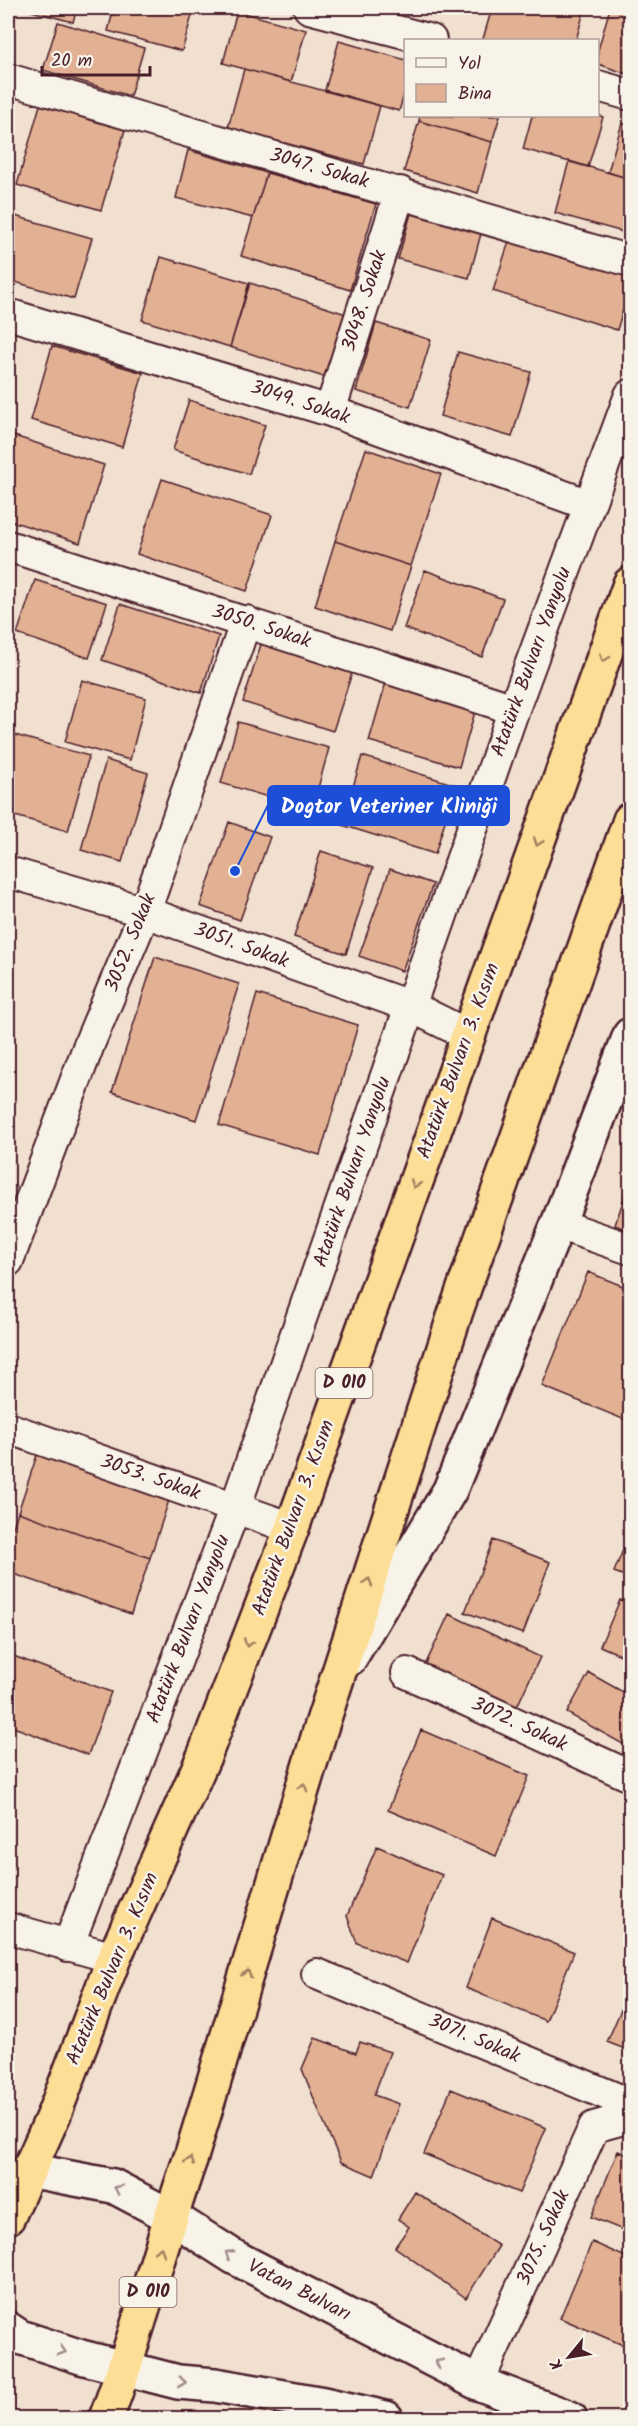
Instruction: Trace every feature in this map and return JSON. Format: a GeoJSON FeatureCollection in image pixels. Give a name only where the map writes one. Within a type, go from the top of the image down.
{"type":"FeatureCollection","features":[{"type":"Feature","properties":{"kind":"highway","name":"Atatürk Bulvarı 3. Kısım"},"geometry":{"type":"LineString","coordinates":[[28,2170],[54,2114],[114,1958],[205,1754],[292,1528],[630,584]]}},
{"type":"Feature","properties":{"kind":"highway","name":"D 010"},"geometry":{"type":"LineString","coordinates":[[106,2418],[126,2368],[170,2216],[191,2157],[335,1683],[456,1311],[630,820]]}},
{"type":"Feature","properties":{"kind":"highway","name":"D 010"},"geometry":{"type":"LineString","coordinates":[[8,2217],[28,2170]]}},
{"type":"Feature","properties":{"kind":"main road"},"geometry":{"type":"LineString","coordinates":[[335,1683],[450,1490],[558,1224],[630,1035]]}},
{"type":"Feature","properties":{"kind":"main road","name":"Vatan Bulvarı"},"geometry":{"type":"LineString","coordinates":[[28,2170],[113,2186],[170,2216],[234,2257],[478,2383],[570,2418]]}},
{"type":"Feature","properties":{"kind":"main road"},"geometry":{"type":"LineString","coordinates":[[8,2329],[20,2337],[40,2344],[178,2382],[215,2385],[324,2404],[386,2418]]}},
{"type":"Feature","properties":{"kind":"street"},"geometry":{"type":"LineString","coordinates":[[309,8],[427,39]]}},
{"type":"Feature","properties":{"kind":"street","name":"3047. Sokak"},"geometry":{"type":"LineString","coordinates":[[8,79],[630,261]]}},
{"type":"Feature","properties":{"kind":"street"},"geometry":{"type":"LineString","coordinates":[[599,87],[630,95]]}},
{"type":"Feature","properties":{"kind":"street","name":"3048. Sokak"},"geometry":{"type":"LineString","coordinates":[[330,411],[400,192]]}},
{"type":"Feature","properties":{"kind":"street","name":"3049. Sokak"},"geometry":{"type":"LineString","coordinates":[[8,314],[330,411],[589,505]]}},
{"type":"Feature","properties":{"kind":"street","name":"Atatürk Bulvarı Yanyolu"},"geometry":{"type":"LineString","coordinates":[[68,1946],[235,1508],[514,709],[630,395]]}},
{"type":"Feature","properties":{"kind":"street","name":"3050. Sokak"},"geometry":{"type":"LineString","coordinates":[[8,546],[514,709]]}},
{"type":"Feature","properties":{"kind":"street","name":"3052. Sokak"},"geometry":{"type":"LineString","coordinates":[[8,1261],[90,1042],[145,912],[246,621]]}},
{"type":"Feature","properties":{"kind":"street","name":"3051. Sokak"},"geometry":{"type":"LineString","coordinates":[[8,872],[145,912],[411,1007],[468,1035]]}},
{"type":"Feature","properties":{"kind":"street"},"geometry":{"type":"LineString","coordinates":[[558,1224],[630,1249]]}},
{"type":"Feature","properties":{"kind":"street","name":"3053. Sokak"},"geometry":{"type":"LineString","coordinates":[[8,1428],[292,1528]]}},
{"type":"Feature","properties":{"kind":"street","name":"3072. Sokak"},"geometry":{"type":"LineString","coordinates":[[407,1673],[630,1776]]}},
{"type":"Feature","properties":{"kind":"street"},"geometry":{"type":"LineString","coordinates":[[8,1928],[114,1958]]}},
{"type":"Feature","properties":{"kind":"street","name":"3071. Sokak"},"geometry":{"type":"LineString","coordinates":[[317,1974],[630,2104]]}},
{"type":"Feature","properties":{"kind":"street","name":"3075. Sokak"},"geometry":{"type":"LineString","coordinates":[[478,2383],[594,2127],[630,2117]]}},
{"type":"Feature","properties":{"kind":"building"},"geometry":{"type":"Polygon","coordinates":[[[20,8],[77,8],[73,22],[20,8]]]}},
{"type":"Feature","properties":{"kind":"building"},"geometry":{"type":"Polygon","coordinates":[[[114,8],[194,8],[182,51],[108,31],[114,8]]]}},
{"type":"Feature","properties":{"kind":"building"},"geometry":{"type":"Polygon","coordinates":[[[492,8],[585,8],[576,39],[483,39],[492,8]]]}},
{"type":"Feature","properties":{"kind":"building"},"geometry":{"type":"Polygon","coordinates":[[[610,8],[630,15],[630,75],[599,64],[599,46],[610,8]]]}},
{"type":"Feature","properties":{"kind":"building"},"geometry":{"type":"Polygon","coordinates":[[[237,11],[306,30],[291,82],[223,63],[237,11]]]}},
{"type":"Feature","properties":{"kind":"building"},"geometry":{"type":"Polygon","coordinates":[[[58,22],[144,48],[130,96],[43,70],[58,22]]]}},
{"type":"Feature","properties":{"kind":"building"},"geometry":{"type":"Polygon","coordinates":[[[339,41],[404,59],[404,95],[399,111],[325,90],[339,41]]]}},
{"type":"Feature","properties":{"kind":"building"},"geometry":{"type":"Polygon","coordinates":[[[244,69],[380,106],[364,164],[228,128],[244,69]]]}},
{"type":"Feature","properties":{"kind":"building"},"geometry":{"type":"Polygon","coordinates":[[[40,105],[125,130],[101,210],[17,185],[40,105]]]}},
{"type":"Feature","properties":{"kind":"building"},"geometry":{"type":"Polygon","coordinates":[[[420,117],[500,117],[492,142],[419,121],[420,117]]]}},
{"type":"Feature","properties":{"kind":"building"},"geometry":{"type":"Polygon","coordinates":[[[532,117],[603,117],[588,167],[523,149],[532,117]]]}},
{"type":"Feature","properties":{"kind":"building"},"geometry":{"type":"Polygon","coordinates":[[[419,121],[492,142],[478,193],[404,171],[419,121]]]}},
{"type":"Feature","properties":{"kind":"building"},"geometry":{"type":"Polygon","coordinates":[[[622,123],[630,126],[630,179],[608,172],[622,123]]]}},
{"type":"Feature","properties":{"kind":"building"},"geometry":{"type":"Polygon","coordinates":[[[188,150],[267,173],[253,218],[176,198],[188,150]]]}},
{"type":"Feature","properties":{"kind":"building"},"geometry":{"type":"Polygon","coordinates":[[[569,161],[630,179],[630,234],[555,213],[569,161]]]}},
{"type":"Feature","properties":{"kind":"building"},"geometry":{"type":"Polygon","coordinates":[[[267,173],[376,204],[350,290],[241,256],[267,173]]]}},
{"type":"Feature","properties":{"kind":"building"},"geometry":{"type":"Polygon","coordinates":[[[412,210],[482,230],[469,278],[398,259],[412,210]]]}},
{"type":"Feature","properties":{"kind":"building"},"geometry":{"type":"Polygon","coordinates":[[[8,214],[92,238],[74,299],[8,280],[8,214]]]}},
{"type":"Feature","properties":{"kind":"building"},"geometry":{"type":"Polygon","coordinates":[[[511,235],[630,273],[630,287],[617,330],[493,291],[511,235]]]}},
{"type":"Feature","properties":{"kind":"building"},"geometry":{"type":"Polygon","coordinates":[[[161,257],[249,283],[230,347],[142,320],[161,257]]]}},
{"type":"Feature","properties":{"kind":"building"},"geometry":{"type":"Polygon","coordinates":[[[250,283],[346,314],[327,378],[230,347],[250,283]]]}},
{"type":"Feature","properties":{"kind":"building"},"geometry":{"type":"Polygon","coordinates":[[[376,323],[431,340],[410,407],[356,391],[376,323]]]}},
{"type":"Feature","properties":{"kind":"building"},"geometry":{"type":"Polygon","coordinates":[[[52,346],[143,373],[122,447],[31,420],[52,346]]]}},
{"type":"Feature","properties":{"kind":"building"},"geometry":{"type":"Polygon","coordinates":[[[458,352],[531,372],[512,437],[440,416],[458,352]]]}},
{"type":"Feature","properties":{"kind":"building"},"geometry":{"type":"Polygon","coordinates":[[[189,400],[265,425],[249,474],[173,450],[189,400]]]}},
{"type":"Feature","properties":{"kind":"building"},"geometry":{"type":"Polygon","coordinates":[[[8,434],[104,465],[80,543],[8,520],[8,434]]]}},
{"type":"Feature","properties":{"kind":"building"},"geometry":{"type":"Polygon","coordinates":[[[366,449],[441,474],[411,566],[335,541],[366,449]]]}},
{"type":"Feature","properties":{"kind":"building"},"geometry":{"type":"Polygon","coordinates":[[[162,479],[272,515],[247,591],[137,554],[162,479]]]}},
{"type":"Feature","properties":{"kind":"building"},"geometry":{"type":"Polygon","coordinates":[[[335,541],[411,566],[390,631],[315,606],[335,541]]]}},
{"type":"Feature","properties":{"kind":"building"},"geometry":{"type":"Polygon","coordinates":[[[425,570],[503,599],[482,657],[404,628],[425,570]]]}},
{"type":"Feature","properties":{"kind":"building"},"geometry":{"type":"Polygon","coordinates":[[[35,580],[107,603],[89,658],[17,634],[35,580]]]}},
{"type":"Feature","properties":{"kind":"building"},"geometry":{"type":"Polygon","coordinates":[[[120,604],[219,636],[201,693],[102,660],[120,604]]]}},
{"type":"Feature","properties":{"kind":"building"},"geometry":{"type":"Polygon","coordinates":[[[262,641],[353,670],[333,731],[243,702],[262,641]]]}},
{"type":"Feature","properties":{"kind":"building"},"geometry":{"type":"Polygon","coordinates":[[[387,679],[477,705],[459,767],[369,741],[387,679]]]}},
{"type":"Feature","properties":{"kind":"building"},"geometry":{"type":"Polygon","coordinates":[[[82,680],[146,698],[130,760],[65,742],[82,680]]]}},
{"type":"Feature","properties":{"kind":"building"},"geometry":{"type":"Polygon","coordinates":[[[238,722],[329,748],[312,810],[221,783],[238,722]]]}},
{"type":"Feature","properties":{"kind":"building"},"geometry":{"type":"Polygon","coordinates":[[[8,733],[89,756],[68,831],[8,814],[8,733]]]}},
{"type":"Feature","properties":{"kind":"building"},"geometry":{"type":"Polygon","coordinates":[[[362,756],[456,785],[435,854],[342,825],[362,756]]]}},
{"type":"Feature","properties":{"kind":"building"},"geometry":{"type":"Polygon","coordinates":[[[106,760],[148,773],[122,862],[81,850],[106,760]]]}},
{"type":"Feature","properties":{"kind":"building"},"geometry":{"type":"Polygon","coordinates":[[[229,822],[270,837],[240,920],[200,906],[229,822]]]}},
{"type":"Feature","properties":{"kind":"building"},"geometry":{"type":"Polygon","coordinates":[[[321,851],[373,868],[346,954],[294,937],[321,851]]]}},
{"type":"Feature","properties":{"kind":"building"},"geometry":{"type":"Polygon","coordinates":[[[390,869],[433,884],[402,971],[359,956],[390,869]]]}},
{"type":"Feature","properties":{"kind":"building"},"geometry":{"type":"Polygon","coordinates":[[[155,957],[239,984],[196,1120],[112,1092],[155,957]]]}},
{"type":"Feature","properties":{"kind":"building"},"geometry":{"type":"Polygon","coordinates":[[[257,994],[358,1025],[320,1155],[219,1125],[257,994]]]}},
{"type":"Feature","properties":{"kind":"building"},"geometry":{"type":"Polygon","coordinates":[[[630,1180],[630,1231],[615,1225],[630,1180]]]}},
{"type":"Feature","properties":{"kind":"building"},"geometry":{"type":"Polygon","coordinates":[[[588,1272],[630,1289],[630,1422],[542,1386],[588,1272]]]}},
{"type":"Feature","properties":{"kind":"building"},"geometry":{"type":"Polygon","coordinates":[[[39,1449],[171,1494],[150,1558],[18,1512],[39,1449]]]}},
{"type":"Feature","properties":{"kind":"building"},"geometry":{"type":"Polygon","coordinates":[[[18,1512],[150,1558],[131,1614],[8,1572],[8,1542],[18,1512]]]}},
{"type":"Feature","properties":{"kind":"building"},"geometry":{"type":"Polygon","coordinates":[[[630,1533],[630,1578],[614,1572],[630,1533]]]}},
{"type":"Feature","properties":{"kind":"building"},"geometry":{"type":"Polygon","coordinates":[[[493,1540],[550,1562],[523,1634],[465,1612],[493,1540]]]}},
{"type":"Feature","properties":{"kind":"building"},"geometry":{"type":"Polygon","coordinates":[[[620,1600],[630,1604],[630,1659],[600,1646],[620,1600]]]}},
{"type":"Feature","properties":{"kind":"building"},"geometry":{"type":"Polygon","coordinates":[[[449,1614],[540,1657],[514,1713],[423,1670],[449,1614]]]}},
{"type":"Feature","properties":{"kind":"building"},"geometry":{"type":"Polygon","coordinates":[[[8,1654],[111,1692],[88,1755],[8,1725],[8,1654]]]}},
{"type":"Feature","properties":{"kind":"building"},"geometry":{"type":"Polygon","coordinates":[[[589,1673],[630,1696],[630,1748],[567,1713],[589,1673]]]}},
{"type":"Feature","properties":{"kind":"building"},"geometry":{"type":"Polygon","coordinates":[[[421,1730],[529,1776],[496,1856],[388,1810],[421,1730]]]}},
{"type":"Feature","properties":{"kind":"building"},"geometry":{"type":"Polygon","coordinates":[[[377,1846],[442,1875],[407,1963],[357,1943],[347,1916],[377,1846]]]}},
{"type":"Feature","properties":{"kind":"building"},"geometry":{"type":"Polygon","coordinates":[[[492,1918],[574,1952],[546,2021],[466,1988],[492,1918]]]}},
{"type":"Feature","properties":{"kind":"building"},"geometry":{"type":"Polygon","coordinates":[[[630,1989],[630,2051],[607,2042],[630,1989]]]}},
{"type":"Feature","properties":{"kind":"building"},"geometry":{"type":"Polygon","coordinates":[[[315,2038],[356,2053],[360,2042],[390,2052],[374,2095],[399,2104],[374,2176],[341,2162],[323,2121],[302,2069],[315,2038]]]}},
{"type":"Feature","properties":{"kind":"building"},"geometry":{"type":"Polygon","coordinates":[[[451,2089],[546,2128],[519,2193],[424,2154],[451,2089]]]}},
{"type":"Feature","properties":{"kind":"building"},"geometry":{"type":"Polygon","coordinates":[[[618,2151],[630,2156],[630,2233],[591,2217],[618,2151]]]}},
{"type":"Feature","properties":{"kind":"building"},"geometry":{"type":"Polygon","coordinates":[[[415,2192],[499,2246],[466,2298],[395,2247],[409,2227],[398,2219],[415,2192]]]}},
{"type":"Feature","properties":{"kind":"building"},"geometry":{"type":"Polygon","coordinates":[[[592,2242],[630,2259],[630,2348],[560,2318],[592,2242]]]}},
{"type":"Feature","properties":{"kind":"place","name":"Dogtor Veteriner Kliniği"},"geometry":{"type":"Point","coordinates":[235,871]}}]}
